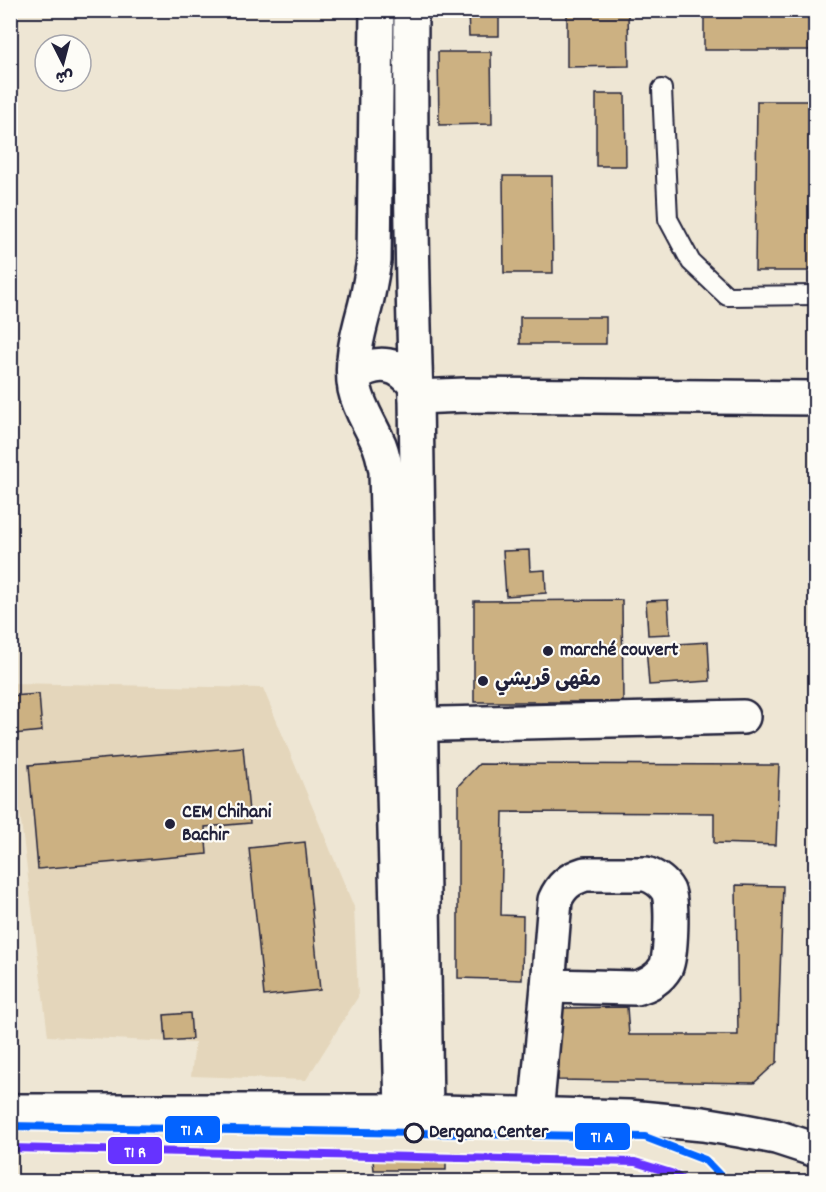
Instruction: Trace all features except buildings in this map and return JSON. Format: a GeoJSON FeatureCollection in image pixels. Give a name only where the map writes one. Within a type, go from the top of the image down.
{"type":"FeatureCollection","features":[{"type":"Feature","properties":{"kind":"street"},"geometry":{"type":"LineString","coordinates":[[377,10],[374,261],[357,336],[355,386],[360,407],[380,447],[386,471],[407,725]]}},
{"type":"Feature","properties":{"kind":"street"},"geometry":{"type":"LineString","coordinates":[[411,10],[410,113],[416,400],[407,725],[414,1111]]}},
{"type":"Feature","properties":{"kind":"street"},"geometry":{"type":"LineString","coordinates":[[355,375],[364,368],[376,365],[387,365],[398,369],[408,375],[416,400],[402,428],[394,430],[370,426]]}},
{"type":"Feature","properties":{"kind":"street"},"geometry":{"type":"LineString","coordinates":[[416,400],[477,395],[816,398]]}},
{"type":"Feature","properties":{"kind":"street"},"geometry":{"type":"LineString","coordinates":[[407,725],[743,717]]}},
{"type":"Feature","properties":{"kind":"street"},"geometry":{"type":"LineString","coordinates":[[536,1114],[555,900],[559,891],[574,877],[585,874],[646,874],[662,883],[670,899],[669,958],[666,967],[653,981],[636,988],[548,986]]}},
{"type":"Feature","properties":{"kind":"street"},"geometry":{"type":"LineString","coordinates":[[10,1111],[414,1111],[629,1117],[703,1124],[776,1137],[816,1150]]}},
{"type":"Feature","properties":{"kind":"lane"},"geometry":{"type":"LineString","coordinates":[[662,89],[668,219],[691,262],[727,296],[816,296]]}},
{"type":"Feature","properties":{"kind":"shaded area","name":"CEM Chihani Bachir"},"geometry":{"type":"Polygon","coordinates":[[[10,683],[263,688],[354,907],[358,997],[306,1080],[191,1076],[195,1043],[48,1036],[11,742],[10,683]]]}},
{"type":"Feature","properties":{"kind":"transit line"},"geometry":{"type":"LineString","coordinates":[[10,1126],[645,1137],[705,1160],[726,1182]]}},
{"type":"Feature","properties":{"kind":"transit line"},"geometry":{"type":"LineString","coordinates":[[10,1148],[635,1162],[671,1173],[686,1182]]}},
{"type":"Feature","properties":{"kind":"place","name":"marché couvert"},"geometry":{"type":"Point","coordinates":[548,651]}},
{"type":"Feature","properties":{"kind":"place","name":"مقهى قريشي"},"geometry":{"type":"Point","coordinates":[483,681]}},
{"type":"Feature","properties":{"kind":"place","name":"CEM Chihani Bachir"},"geometry":{"type":"Point","coordinates":[170,824]}},
{"type":"Feature","properties":{"kind":"place","name":"Dergana Center"},"geometry":{"type":"Point","coordinates":[414,1133]}}]}
